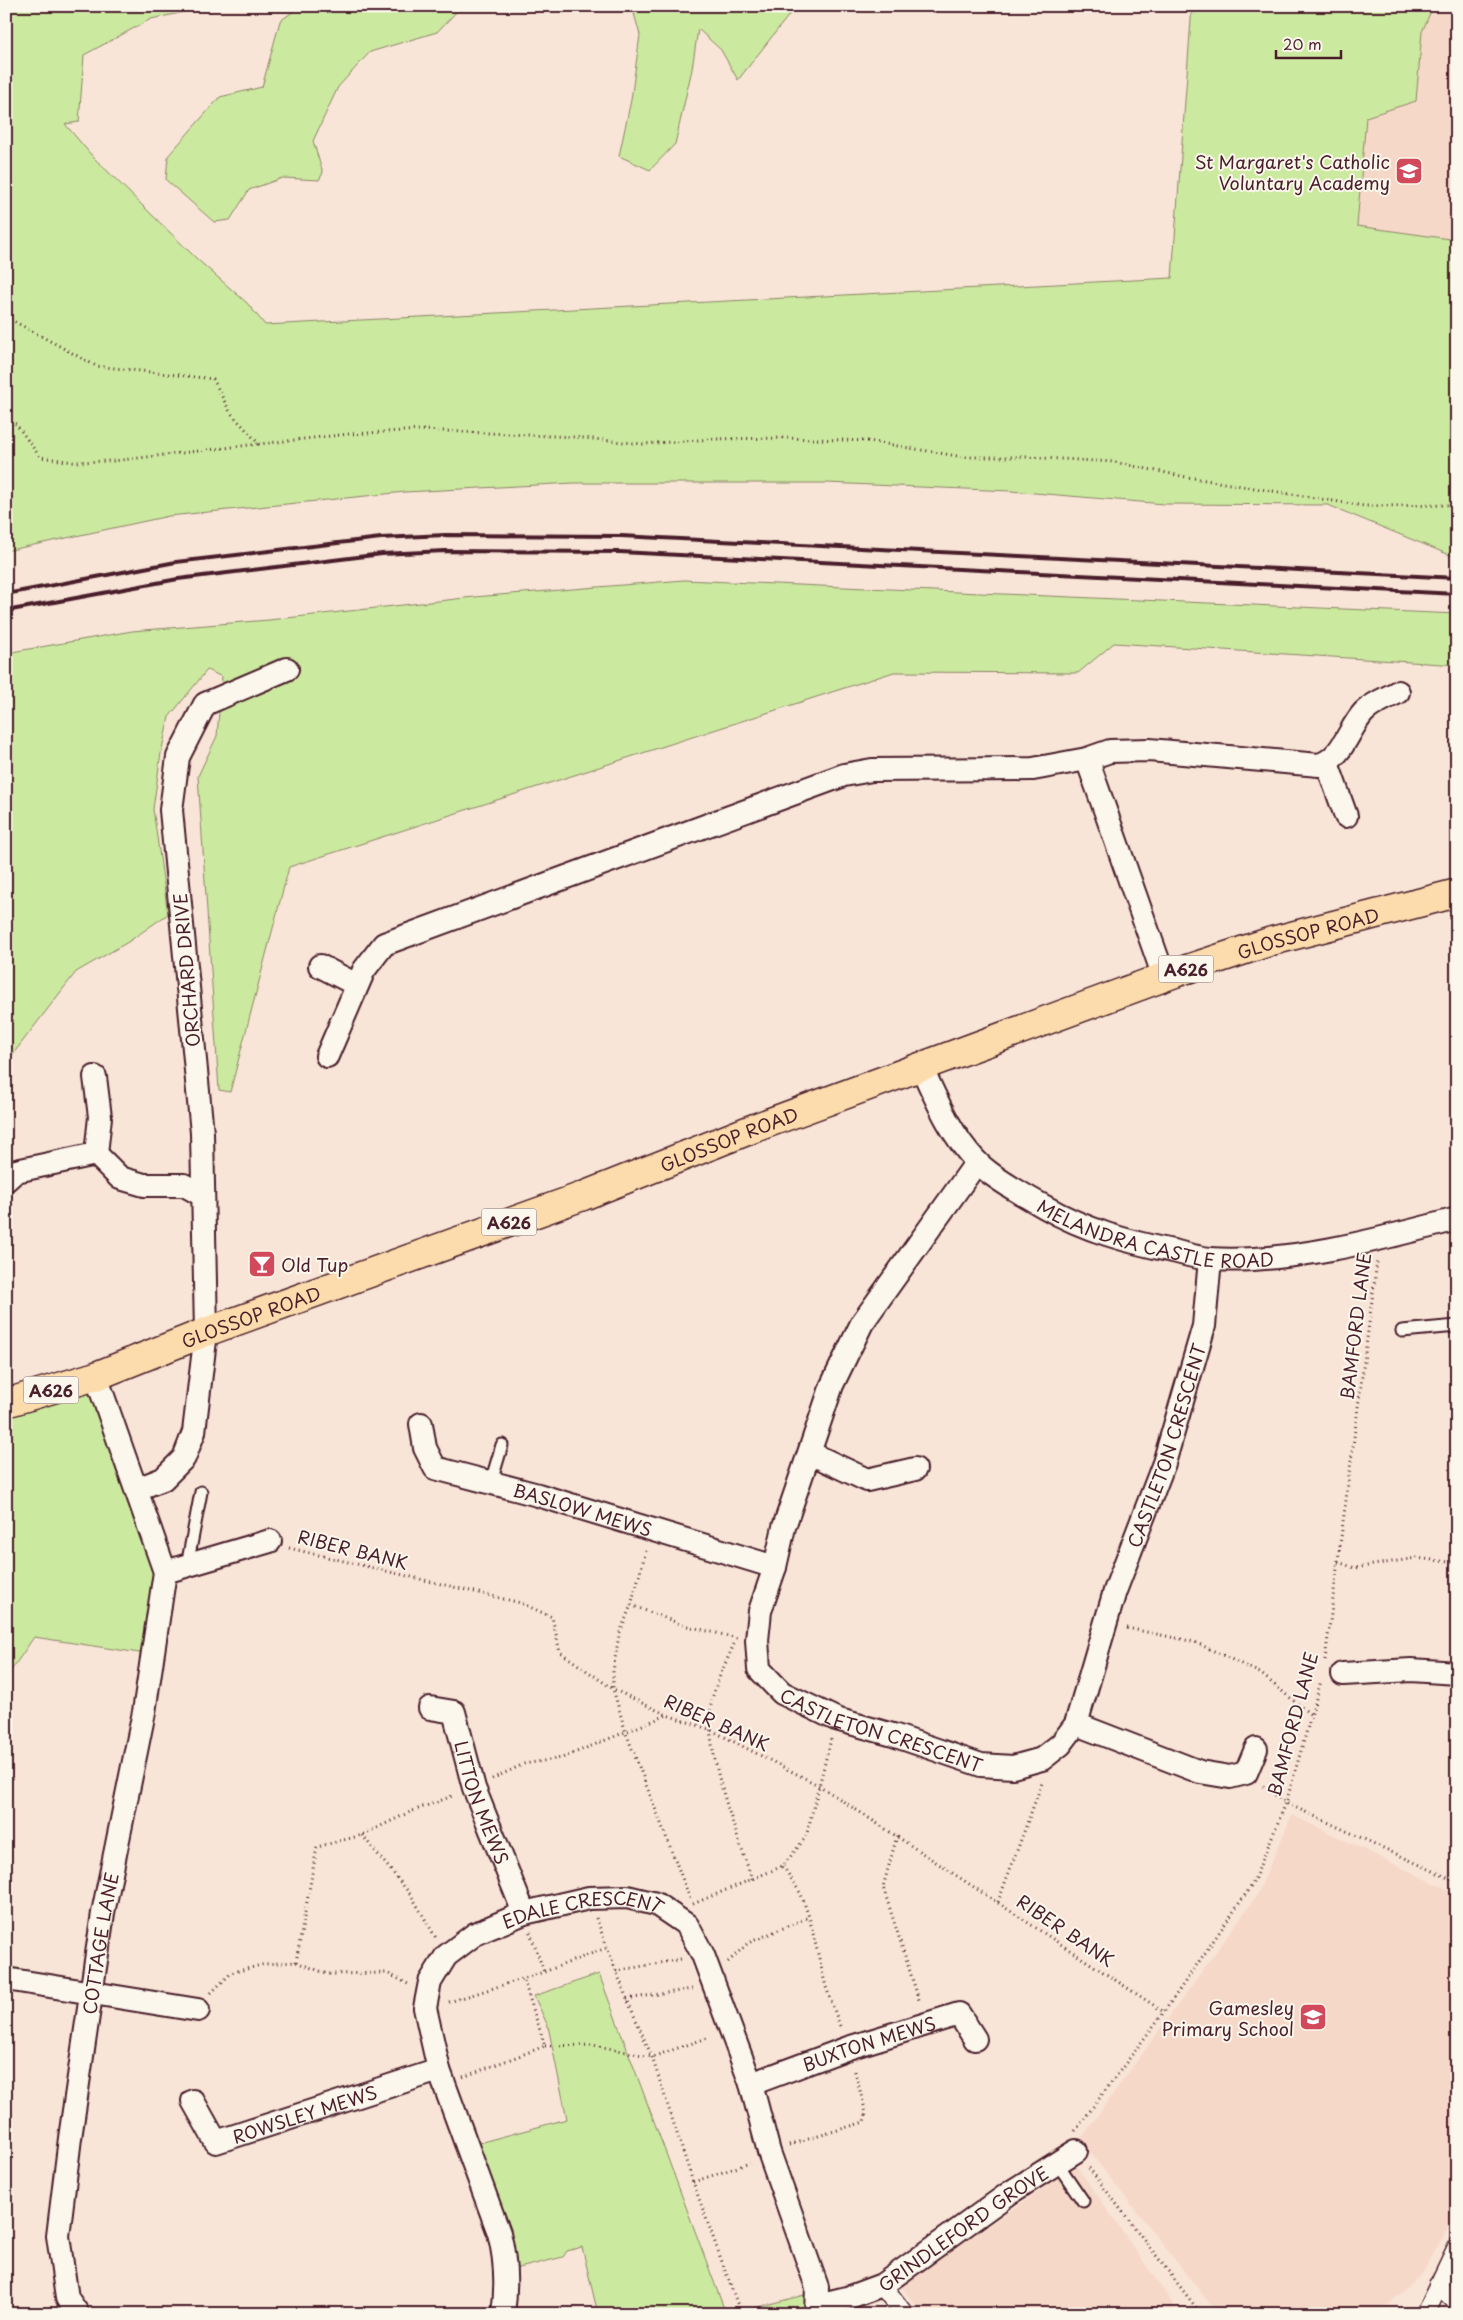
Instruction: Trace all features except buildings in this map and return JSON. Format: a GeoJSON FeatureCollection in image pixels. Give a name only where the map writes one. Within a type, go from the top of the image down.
{"type":"FeatureCollection","features":[{"type":"Feature","properties":{"kind":"main road","name":"GLOSSOP ROAD"},"geometry":{"type":"LineString","coordinates":[[6,1403],[96,1376],[206,1332],[583,1196],[757,1127],[1164,977],[1272,941],[1457,892]]}},
{"type":"Feature","properties":{"kind":"street","name":"ORCHARD DRIVE"},"geometry":{"type":"LineString","coordinates":[[206,1332],[202,1133],[171,810],[178,757],[205,704],[286,669]]}},
{"type":"Feature","properties":{"kind":"street"},"geometry":{"type":"LineString","coordinates":[[327,1056],[364,970],[384,944],[844,775],[872,770],[1033,769],[1087,759],[1110,751],[1149,750],[1310,765],[1327,763],[1334,758],[1363,714],[1371,706],[1398,692]]}},
{"type":"Feature","properties":{"kind":"street"},"geometry":{"type":"LineString","coordinates":[[1087,759],[1164,977]]}},
{"type":"Feature","properties":{"kind":"street"},"geometry":{"type":"LineString","coordinates":[[1327,763],[1346,816]]}},
{"type":"Feature","properties":{"kind":"street"},"geometry":{"type":"LineString","coordinates":[[320,966],[357,985]]}},
{"type":"Feature","properties":{"kind":"street","name":"MELANDRA CASTLE ROAD"},"geometry":{"type":"LineString","coordinates":[[921,1066],[942,1110],[962,1144],[977,1162],[1029,1199],[1066,1219],[1123,1241],[1210,1259],[1300,1253],[1380,1239],[1457,1219]]}},
{"type":"Feature","properties":{"kind":"street"},"geometry":{"type":"LineString","coordinates":[[95,1076],[100,1118],[96,1154]]}},
{"type":"Feature","properties":{"kind":"street"},"geometry":{"type":"LineString","coordinates":[[96,1154],[120,1178],[144,1185],[184,1185],[202,1195]]}},
{"type":"Feature","properties":{"kind":"street"},"geometry":{"type":"LineString","coordinates":[[6,1180],[16,1171],[96,1154]]}},
{"type":"Feature","properties":{"kind":"street","name":"CASTLETON CRESCENT"},"geometry":{"type":"LineString","coordinates":[[977,1162],[862,1323],[832,1385],[784,1527],[775,1566],[760,1611],[746,1639],[759,1669],[782,1693],[836,1719],[893,1735],[981,1764],[1013,1767],[1042,1759],[1061,1744],[1076,1724],[1115,1591],[1164,1463],[1204,1326],[1210,1259]]}},
{"type":"Feature","properties":{"kind":"street"},"geometry":{"type":"LineString","coordinates":[[137,1489],[163,1479],[184,1458],[194,1432],[206,1332]]}},
{"type":"Feature","properties":{"kind":"street","name":"COTTAGE LANE"},"geometry":{"type":"LineString","coordinates":[[78,2314],[66,2298],[58,2236],[70,2138],[103,1913],[144,1712],[165,1572],[96,1376]]}},
{"type":"Feature","properties":{"kind":"street","name":"BASLOW MEWS"},"geometry":{"type":"LineString","coordinates":[[421,1424],[425,1448],[435,1468],[538,1495],[651,1531],[775,1566]]}},
{"type":"Feature","properties":{"kind":"street"},"geometry":{"type":"LineString","coordinates":[[810,1453],[867,1480],[915,1468]]}},
{"type":"Feature","properties":{"kind":"street"},"geometry":{"type":"LineString","coordinates":[[165,1572],[270,1541]]}},
{"type":"Feature","properties":{"kind":"street"},"geometry":{"type":"LineString","coordinates":[[1330,1671],[1411,1670],[1457,1673]]}},
{"type":"Feature","properties":{"kind":"street","name":"LITTON MEWS"},"geometry":{"type":"LineString","coordinates":[[430,1708],[454,1712],[474,1788],[524,1913]]}},
{"type":"Feature","properties":{"kind":"street"},"geometry":{"type":"LineString","coordinates":[[1076,1724],[1200,1772],[1230,1777],[1246,1773],[1256,1749]]}},
{"type":"Feature","properties":{"kind":"street","name":"EDALE CRESCENT"},"geometry":{"type":"LineString","coordinates":[[503,2314],[506,2294],[504,2253],[499,2233],[443,2079],[425,2008],[438,1998],[430,1982],[446,1956],[475,1934],[524,1913],[589,1898],[627,1896],[690,1914],[751,2084],[769,2152],[817,2287],[817,2309]]}},
{"type":"Feature","properties":{"kind":"street"},"geometry":{"type":"LineString","coordinates":[[6,1979],[198,2010]]}},
{"type":"Feature","properties":{"kind":"street","name":"BUXTON MEWS"},"geometry":{"type":"LineString","coordinates":[[751,2084],[848,2048],[959,2014],[975,2040]]}},
{"type":"Feature","properties":{"kind":"street","name":"ROWSLEY MEWS"},"geometry":{"type":"LineString","coordinates":[[193,2101],[216,2142],[443,2079]]}},
{"type":"Feature","properties":{"kind":"street","name":"GRINDLEFORD GROVE"},"geometry":{"type":"LineString","coordinates":[[817,2309],[882,2285],[1011,2192],[1066,2157]]}},
{"type":"Feature","properties":{"kind":"street"},"geometry":{"type":"LineString","coordinates":[[1425,2314],[1457,2247]]}},
{"type":"Feature","properties":{"kind":"street"},"geometry":{"type":"LineString","coordinates":[[882,2285],[904,2314]]}},
{"type":"Feature","properties":{"kind":"street"},"geometry":{"type":"LineString","coordinates":[[1438,2285],[1457,2302]]}},
{"type":"Feature","properties":{"kind":"lane"},"geometry":{"type":"LineString","coordinates":[[1402,1331],[1457,1326]]}},
{"type":"Feature","properties":{"kind":"lane"},"geometry":{"type":"LineString","coordinates":[[491,1482],[502,1444]]}},
{"type":"Feature","properties":{"kind":"lane"},"geometry":{"type":"LineString","coordinates":[[187,1566],[201,1492]]}},
{"type":"Feature","properties":{"kind":"lane"},"geometry":{"type":"LineString","coordinates":[[1066,2157],[1083,2201]]}},
{"type":"Feature","properties":{"kind":"path"},"geometry":{"type":"LineString","coordinates":[[6,317],[96,366],[213,379],[230,412],[259,444]]}},
{"type":"Feature","properties":{"kind":"path"},"geometry":{"type":"LineString","coordinates":[[6,419],[16,424],[40,456],[73,462],[112,461],[349,434],[421,430],[574,437],[643,444],[777,438],[868,441],[963,457],[1025,457],[1114,462],[1181,476],[1364,506],[1457,505]]}},
{"type":"Feature","properties":{"kind":"path","name":"BAMFORD LANE"},"geometry":{"type":"LineString","coordinates":[[1066,2157],[1069,2138],[1164,2012],[1252,1885],[1286,1803],[1311,1715],[1330,1671],[1338,1562],[1380,1239]]}},
{"type":"Feature","properties":{"kind":"path"},"geometry":{"type":"LineString","coordinates":[[651,1531],[631,1605],[619,1635],[613,1671],[613,1690],[626,1733],[690,1914],[752,1880],[783,1866],[806,1837],[836,1719]]}},
{"type":"Feature","properties":{"kind":"path","name":"RIBER BANK"},"geometry":{"type":"LineString","coordinates":[[270,1541],[282,1546],[383,1572],[521,1603],[552,1617],[560,1652],[613,1690],[667,1715],[709,1730],[820,1786],[1164,2012]]}},
{"type":"Feature","properties":{"kind":"path"},"geometry":{"type":"LineString","coordinates":[[1338,1562],[1355,1568],[1416,1558],[1457,1563]]}},
{"type":"Feature","properties":{"kind":"path"},"geometry":{"type":"LineString","coordinates":[[631,1605],[683,1625],[746,1639],[711,1703],[709,1730],[716,1764],[752,1880]]}},
{"type":"Feature","properties":{"kind":"path"},"geometry":{"type":"LineString","coordinates":[[1105,1623],[1195,1642],[1260,1673],[1311,1715]]}},
{"type":"Feature","properties":{"kind":"path"},"geometry":{"type":"LineString","coordinates":[[296,1962],[317,1848],[362,1835],[410,1812],[474,1788],[524,1764],[562,1758],[667,1715]]}},
{"type":"Feature","properties":{"kind":"path"},"geometry":{"type":"LineString","coordinates":[[998,1902],[1054,1750]]}},
{"type":"Feature","properties":{"kind":"path"},"geometry":{"type":"LineString","coordinates":[[1246,1773],[1286,1803],[1457,1882]]}},
{"type":"Feature","properties":{"kind":"path"},"geometry":{"type":"LineString","coordinates":[[362,1835],[411,1895],[446,1956]]}},
{"type":"Feature","properties":{"kind":"path"},"geometry":{"type":"LineString","coordinates":[[897,1836],[883,1887],[927,2024]]}},
{"type":"Feature","properties":{"kind":"path"},"geometry":{"type":"LineString","coordinates":[[589,1898],[606,1948],[652,2057],[693,2182],[742,2314]]}},
{"type":"Feature","properties":{"kind":"path"},"geometry":{"type":"LineString","coordinates":[[627,1999],[713,1981],[748,1943],[809,1917]]}},
{"type":"Feature","properties":{"kind":"path"},"geometry":{"type":"LineString","coordinates":[[532,1940],[544,1972]]}},
{"type":"Feature","properties":{"kind":"path"},"geometry":{"type":"LineString","coordinates":[[198,2010],[208,2011],[212,1990],[231,1973],[265,1964],[296,1962],[328,1974],[387,1973],[438,1998],[544,1972],[606,1948]]}},
{"type":"Feature","properties":{"kind":"path"},"geometry":{"type":"LineString","coordinates":[[616,1971],[704,1955]]}},
{"type":"Feature","properties":{"kind":"path"},"geometry":{"type":"LineString","coordinates":[[523,1978],[545,2046]]}},
{"type":"Feature","properties":{"kind":"path"},"geometry":{"type":"LineString","coordinates":[[443,2079],[460,2078],[545,2046],[593,2045],[652,2057],[732,2030]]}},
{"type":"Feature","properties":{"kind":"path"},"geometry":{"type":"LineString","coordinates":[[1066,2157],[1201,2314]]}},
{"type":"Feature","properties":{"kind":"shaded area","name":"St Margaret's Catholic Voluntary Academy"},"geometry":{"type":"Polygon","coordinates":[[[1433,6],[1457,6],[1457,240],[1357,226],[1366,117],[1416,101],[1422,32],[1433,6]]]}},
{"type":"Feature","properties":{"kind":"shaded area","name":"Gamesley Primary School"},"geometry":{"type":"Polygon","coordinates":[[[1292,1815],[1457,1894],[1457,2213],[1420,2277],[1389,2304],[1372,2314],[1218,2314],[1080,2140],[1257,1895],[1292,1815]]]}},
{"type":"Feature","properties":{"kind":"shaded area"},"geometry":{"type":"Polygon","coordinates":[[[1076,2165],[1180,2314],[922,2314],[901,2286],[1076,2165]]]}},
{"type":"Feature","properties":{"kind":"green space"},"geometry":{"type":"Polygon","coordinates":[[[6,6],[214,6],[151,19],[84,55],[79,122],[65,124],[93,157],[197,259],[247,303],[265,325],[1172,278],[1192,6],[1433,6],[1422,32],[1416,101],[1366,117],[1357,226],[1457,240],[1457,558],[1328,505],[1164,504],[1011,491],[827,483],[574,483],[405,492],[169,516],[6,551],[6,6]]]}},
{"type":"Feature","properties":{"kind":"green space"},"geometry":{"type":"Polygon","coordinates":[[[301,6],[462,6],[437,32],[370,52],[338,87],[313,141],[323,173],[319,180],[282,178],[249,190],[230,220],[214,222],[166,180],[168,156],[220,97],[262,87],[280,21],[301,6]]]}},
{"type":"Feature","properties":{"kind":"green space"},"geometry":{"type":"Polygon","coordinates":[[[632,6],[796,6],[738,80],[721,50],[698,29],[692,69],[675,144],[650,170],[619,156],[631,100],[640,35],[632,6]]]}},
{"type":"Feature","properties":{"kind":"green space"},"geometry":{"type":"Polygon","coordinates":[[[684,580],[1457,614],[1457,665],[1114,643],[1078,673],[894,672],[289,867],[230,1092],[219,1090],[198,776],[217,736],[222,677],[207,670],[169,717],[161,753],[153,809],[168,914],[128,942],[76,972],[6,1063],[6,653],[132,631],[269,620],[474,597],[684,580]]]}},
{"type":"Feature","properties":{"kind":"green space"},"geometry":{"type":"Polygon","coordinates":[[[93,1384],[159,1576],[146,1654],[34,1637],[6,1678],[6,1411],[93,1384]]]}},
{"type":"Feature","properties":{"kind":"green space"},"geometry":{"type":"Polygon","coordinates":[[[599,1974],[726,2314],[598,2314],[582,2247],[567,2251],[563,2257],[511,2270],[475,2144],[567,2119],[548,2026],[534,1996],[599,1974]]]}},
{"type":"Feature","properties":{"kind":"green space"},"geometry":{"type":"Polygon","coordinates":[[[812,2293],[811,2314],[731,2314],[812,2293]]]}},
{"type":"Feature","properties":{"kind":"railway"},"geometry":{"type":"LineString","coordinates":[[6,594],[176,562],[381,538],[445,535],[621,536],[1457,578]]}},
{"type":"Feature","properties":{"kind":"railway"},"geometry":{"type":"LineString","coordinates":[[6,611],[178,579],[382,554],[445,551],[620,552],[1457,594]]}},
{"type":"Feature","properties":{"kind":"place","name":"St Margaret's Catholic Voluntary Academy"},"geometry":{"type":"Point","coordinates":[1409,171]}},
{"type":"Feature","properties":{"kind":"place","name":"Old Tup"},"geometry":{"type":"Point","coordinates":[262,1264]}},
{"type":"Feature","properties":{"kind":"place","name":"Gamesley Primary School"},"geometry":{"type":"Point","coordinates":[1313,2017]}}]}
